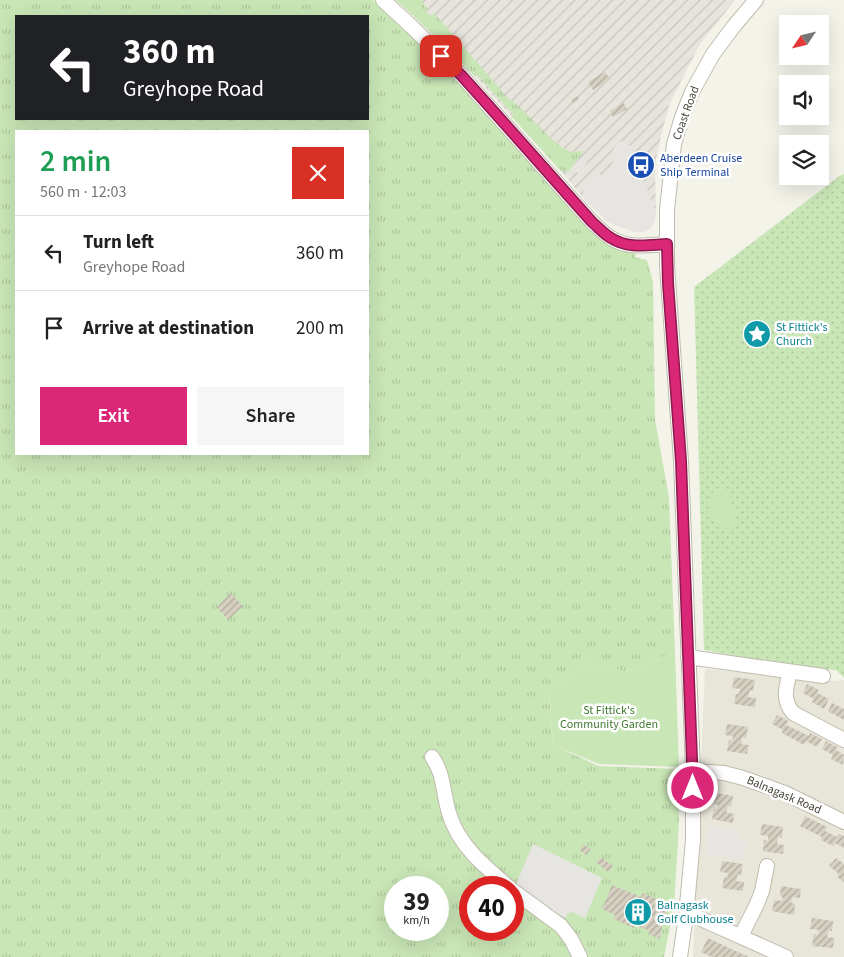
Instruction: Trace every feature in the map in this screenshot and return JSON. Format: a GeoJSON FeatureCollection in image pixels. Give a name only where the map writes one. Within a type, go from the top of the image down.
{"type":"FeatureCollection","features":[{"type":"Feature","properties":{"kind":"street"},"geometry":{"type":"LineString","coordinates":[[383,0],[461,75],[592,222],[608,236],[621,244],[631,246],[667,244]]}},
{"type":"Feature","properties":{"kind":"street","name":"Coast Road"},"geometry":{"type":"LineString","coordinates":[[680,957],[693,840],[693,771],[681,461],[668,276],[667,210],[676,137],[692,92],[710,59],[756,0]]}},
{"type":"Feature","properties":{"kind":"street"},"geometry":{"type":"LineString","coordinates":[[688,657],[822,676]]}},
{"type":"Feature","properties":{"kind":"street"},"geometry":{"type":"LineString","coordinates":[[790,672],[786,686],[786,698],[789,708],[793,713],[844,740]]}},
{"type":"Feature","properties":{"kind":"street"},"geometry":{"type":"LineString","coordinates":[[432,757],[440,772],[452,823],[461,840],[482,864],[496,876]]}},
{"type":"Feature","properties":{"kind":"street","name":"Balnagask Road"},"geometry":{"type":"LineString","coordinates":[[693,771],[724,773],[743,778],[785,793],[844,822]]}},
{"type":"Feature","properties":{"kind":"street"},"geometry":{"type":"LineString","coordinates":[[741,936],[762,891],[767,866]]}},
{"type":"Feature","properties":{"kind":"street"},"geometry":{"type":"LineString","coordinates":[[524,899],[561,926],[580,957]]}},
{"type":"Feature","properties":{"kind":"street"},"geometry":{"type":"LineString","coordinates":[[686,916],[699,918],[786,957]]}},
{"type":"Feature","properties":{"kind":"shaded area"},"geometry":{"type":"Polygon","coordinates":[[[396,0],[735,0],[700,44],[670,103],[656,159],[656,212],[651,228],[642,232],[634,232],[608,222],[586,201],[460,60],[396,0]]]}},
{"type":"Feature","properties":{"kind":"shaded area"},"geometry":{"type":"Polygon","coordinates":[[[622,141],[630,146],[656,212],[651,228],[642,232],[634,232],[608,222],[586,201],[583,194],[592,177],[599,174],[604,176],[613,162],[611,157],[612,151],[622,141]]]}},
{"type":"Feature","properties":{"kind":"shaded area"},"geometry":{"type":"Polygon","coordinates":[[[583,157],[587,163],[579,175],[575,169],[583,157]]]}},
{"type":"Feature","properties":{"kind":"shaded area"},"geometry":{"type":"Polygon","coordinates":[[[705,669],[837,681],[844,680],[844,957],[693,957],[705,669]]]}},
{"type":"Feature","properties":{"kind":"shaded area"},"geometry":{"type":"Polygon","coordinates":[[[709,827],[738,831],[737,839],[746,840],[743,859],[705,854],[709,827]]]}},
{"type":"Feature","properties":{"kind":"shaded area"},"geometry":{"type":"Polygon","coordinates":[[[533,844],[602,878],[585,918],[572,912],[568,913],[565,918],[524,893],[524,876],[520,876],[533,844]]]}},
{"type":"Feature","properties":{"kind":"green space"},"geometry":{"type":"Polygon","coordinates":[[[0,0],[373,0],[416,38],[468,91],[607,243],[618,250],[636,252],[635,257],[647,260],[653,282],[655,419],[669,498],[675,651],[641,668],[624,671],[589,663],[549,690],[553,745],[599,766],[679,769],[679,823],[674,907],[664,957],[0,957],[0,0]]]}},
{"type":"Feature","properties":{"kind":"green space"},"geometry":{"type":"Polygon","coordinates":[[[396,0],[422,0],[428,9],[426,12],[432,16],[434,13],[509,99],[520,107],[554,141],[571,152],[584,151],[569,171],[560,170],[511,116],[513,114],[476,74],[474,76],[449,49],[396,0]]]}},
{"type":"Feature","properties":{"kind":"green space"},"geometry":{"type":"Polygon","coordinates":[[[844,174],[844,678],[836,670],[809,668],[704,650],[694,287],[844,174]]]}},
{"type":"Feature","properties":{"kind":"green space"},"geometry":{"type":"Polygon","coordinates":[[[723,490],[729,494],[735,519],[734,527],[725,529],[713,519],[709,506],[710,495],[715,491],[723,490]]]}},
{"type":"Feature","properties":{"kind":"green space","name":"St Fittick's Community Garden"},"geometry":{"type":"Polygon","coordinates":[[[675,651],[679,767],[599,764],[553,745],[549,690],[589,663],[624,671],[641,668],[675,651]]]}},
{"type":"Feature","properties":{"kind":"building"},"geometry":{"type":"Polygon","coordinates":[[[605,72],[610,79],[593,90],[588,82],[605,72]]]}},
{"type":"Feature","properties":{"kind":"building"},"geometry":{"type":"Polygon","coordinates":[[[577,96],[579,99],[573,103],[571,100],[577,96]]]}},
{"type":"Feature","properties":{"kind":"building"},"geometry":{"type":"Polygon","coordinates":[[[624,103],[627,109],[613,117],[610,111],[624,103]]]}},
{"type":"Feature","properties":{"kind":"building"},"geometry":{"type":"Polygon","coordinates":[[[231,593],[243,606],[228,620],[217,607],[231,593]]]}},
{"type":"Feature","properties":{"kind":"building"},"geometry":{"type":"Polygon","coordinates":[[[734,677],[755,680],[753,691],[750,690],[748,697],[756,698],[755,707],[734,704],[736,694],[739,694],[740,689],[732,688],[734,677]]]}},
{"type":"Feature","properties":{"kind":"building"},"geometry":{"type":"Polygon","coordinates":[[[807,684],[819,690],[817,693],[829,699],[824,709],[812,702],[814,699],[803,693],[807,684]]]}},
{"type":"Feature","properties":{"kind":"building"},"geometry":{"type":"Polygon","coordinates":[[[832,703],[844,709],[844,720],[828,711],[832,703]]]}},
{"type":"Feature","properties":{"kind":"building"},"geometry":{"type":"Polygon","coordinates":[[[777,715],[788,721],[786,725],[809,736],[810,733],[822,739],[817,747],[806,741],[804,745],[782,733],[783,730],[772,724],[777,715]]]}},
{"type":"Feature","properties":{"kind":"building"},"geometry":{"type":"Polygon","coordinates":[[[727,724],[748,727],[746,738],[742,737],[741,744],[749,745],[747,754],[727,751],[729,740],[732,741],[733,736],[725,735],[727,724]]]}},
{"type":"Feature","properties":{"kind":"building"},"geometry":{"type":"Polygon","coordinates":[[[826,741],[837,747],[836,750],[844,755],[843,765],[831,759],[833,755],[822,749],[826,741]]]}},
{"type":"Feature","properties":{"kind":"building"},"geometry":{"type":"Polygon","coordinates":[[[712,792],[733,796],[731,806],[728,806],[726,812],[734,814],[733,823],[712,819],[714,809],[717,809],[718,805],[710,803],[712,792]]]}},
{"type":"Feature","properties":{"kind":"building"},"geometry":{"type":"Polygon","coordinates":[[[805,816],[827,827],[825,831],[837,837],[839,834],[844,836],[844,848],[835,843],[833,846],[821,840],[822,837],[800,826],[805,816]]]}},
{"type":"Feature","properties":{"kind":"building"},"geometry":{"type":"Polygon","coordinates":[[[762,824],[783,827],[782,838],[778,837],[777,844],[784,845],[783,854],[763,851],[764,840],[768,841],[768,836],[760,835],[762,824]]]}},
{"type":"Feature","properties":{"kind":"building"},"geometry":{"type":"Polygon","coordinates":[[[584,845],[591,849],[586,855],[580,850],[584,845]]]}},
{"type":"Feature","properties":{"kind":"building"},"geometry":{"type":"Polygon","coordinates":[[[600,857],[613,866],[608,872],[596,862],[600,857]]]}},
{"type":"Feature","properties":{"kind":"building"},"geometry":{"type":"Polygon","coordinates":[[[836,858],[844,864],[844,882],[837,877],[839,874],[829,866],[836,858]]]}},
{"type":"Feature","properties":{"kind":"building"},"geometry":{"type":"Polygon","coordinates":[[[722,861],[743,864],[741,875],[738,874],[736,881],[744,882],[743,891],[722,888],[724,877],[727,878],[728,873],[720,872],[722,861]]]}},
{"type":"Feature","properties":{"kind":"building","name":"Balnagask Golf Clubhouse"},"geometry":{"type":"Polygon","coordinates":[[[612,885],[641,897],[643,893],[659,900],[658,904],[668,909],[663,921],[660,939],[648,934],[650,931],[635,925],[634,928],[614,919],[615,915],[602,909],[612,885]]]}},
{"type":"Feature","properties":{"kind":"building"},"geometry":{"type":"Polygon","coordinates":[[[781,886],[801,889],[800,898],[792,897],[791,903],[795,904],[794,915],[772,911],[774,900],[782,901],[783,897],[780,896],[781,886]]]}},
{"type":"Feature","properties":{"kind":"building"},"geometry":{"type":"Polygon","coordinates":[[[812,918],[833,921],[832,931],[828,931],[827,937],[834,938],[833,948],[812,946],[814,934],[818,935],[819,930],[810,929],[812,918]]]}},
{"type":"Feature","properties":{"kind":"building"},"geometry":{"type":"Polygon","coordinates":[[[708,938],[749,957],[712,957],[701,952],[708,938]]]}},
{"type":"Feature","properties":{"kind":"place","name":"Aberdeen Cruise Ship Terminal"},"geometry":{"type":"Point","coordinates":[641,165]}},
{"type":"Feature","properties":{"kind":"place","name":"St Fittick's Church"},"geometry":{"type":"Point","coordinates":[757,334]}},
{"type":"Feature","properties":{"kind":"place","name":"Balnagask Golf Clubhouse"},"geometry":{"type":"Point","coordinates":[638,912]}},
{"type":"Feature","properties":{"kind":"route"},"geometry":{"type":"LineString","coordinates":[[441,56],[461,75],[592,222],[608,236],[621,244],[631,246],[667,244],[668,283],[681,461],[693,788]]}}]}
